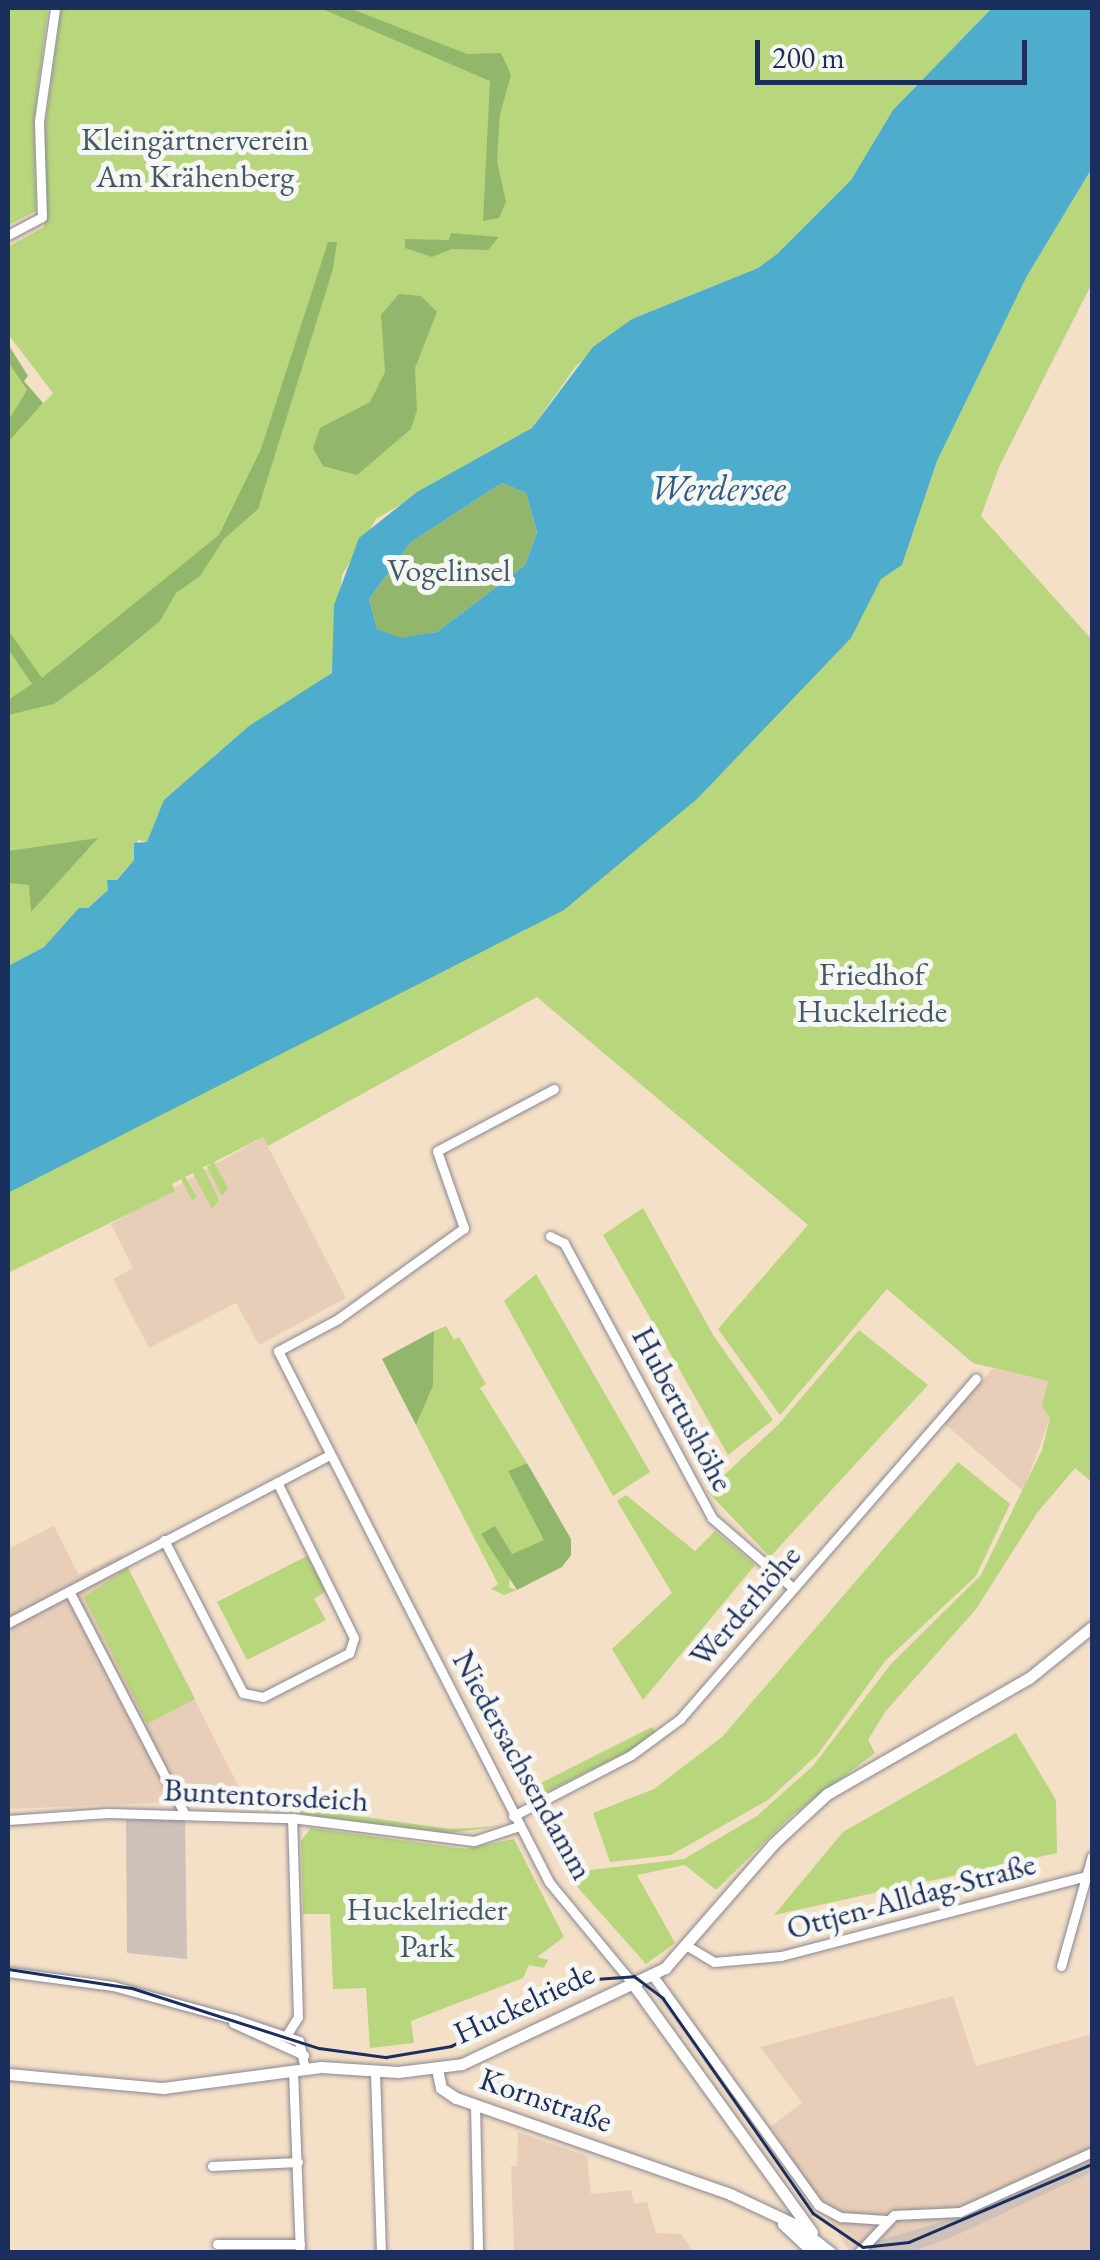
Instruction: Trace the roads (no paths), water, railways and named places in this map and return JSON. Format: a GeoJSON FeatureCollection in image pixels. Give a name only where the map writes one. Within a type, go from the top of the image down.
{"type":"FeatureCollection","features":[{"type":"Feature","properties":{"kind":"street"},"geometry":{"type":"LineString","coordinates":[[8,235],[42,217],[40,120],[55,8]]}},
{"type":"Feature","properties":{"kind":"street","name":"Niedersachsendamm"},"geometry":{"type":"LineString","coordinates":[[554,1089],[437,1151],[464,1228],[338,1318],[278,1351],[549,1882],[633,1984],[822,2251]]}},
{"type":"Feature","properties":{"kind":"street","name":"Hubertushöhe"},"geometry":{"type":"LineString","coordinates":[[550,1236],[564,1244],[712,1518],[793,1588]]}},
{"type":"Feature","properties":{"kind":"street","name":"Werderhöhe"},"geometry":{"type":"LineString","coordinates":[[513,1816],[662,1735],[976,1379]]}},
{"type":"Feature","properties":{"kind":"street"},"geometry":{"type":"LineString","coordinates":[[8,1623],[329,1456]]}},
{"type":"Feature","properties":{"kind":"street"},"geometry":{"type":"LineString","coordinates":[[164,1540],[243,1693],[254,1700],[349,1653],[354,1638],[277,1482]]}},
{"type":"Feature","properties":{"kind":"street"},"geometry":{"type":"LineString","coordinates":[[69,1591],[184,1813]]}},
{"type":"Feature","properties":{"kind":"street","name":"Huckelriede"},"geometry":{"type":"LineString","coordinates":[[437,2069],[492,2051],[653,1976],[689,1947],[743,1876],[819,1800],[1029,1678],[1092,1626]]}},
{"type":"Feature","properties":{"kind":"street","name":"Buntentorsdeich"},"geometry":{"type":"LineString","coordinates":[[8,1820],[184,1813],[292,1818],[474,1841],[519,1826]]}},
{"type":"Feature","properties":{"kind":"street"},"geometry":{"type":"LineString","coordinates":[[286,2036],[298,2017],[292,1818]]}},
{"type":"Feature","properties":{"kind":"street"},"geometry":{"type":"LineString","coordinates":[[1061,1966],[1092,1856]]}},
{"type":"Feature","properties":{"kind":"street","name":"Ottjen-Alldag-Straße"},"geometry":{"type":"LineString","coordinates":[[689,1947],[714,1962],[781,1956],[1089,1875]]}},
{"type":"Feature","properties":{"kind":"street"},"geometry":{"type":"LineString","coordinates":[[8,1972],[122,1988],[300,2041],[304,2054],[299,2070],[300,2248],[217,2244]]}},
{"type":"Feature","properties":{"kind":"street"},"geometry":{"type":"LineString","coordinates":[[653,1976],[818,2205],[841,2217],[886,2220],[960,2212],[1092,2152]]}},
{"type":"Feature","properties":{"kind":"street"},"geometry":{"type":"LineString","coordinates":[[227,2018],[304,2054]]}},
{"type":"Feature","properties":{"kind":"street","name":"Kornstraße"},"geometry":{"type":"LineString","coordinates":[[8,2074],[162,2088],[299,2070],[437,2069],[441,2088],[475,2105],[712,2187],[776,2217],[822,2251]]}},
{"type":"Feature","properties":{"kind":"street"},"geometry":{"type":"LineString","coordinates":[[375,2072],[380,2252]]}},
{"type":"Feature","properties":{"kind":"street"},"geometry":{"type":"LineString","coordinates":[[475,2105],[478,2252]]}},
{"type":"Feature","properties":{"kind":"street"},"geometry":{"type":"LineString","coordinates":[[212,2166],[298,2162]]}},
{"type":"Feature","properties":{"kind":"street","name":"Niedersachsendamm"},"geometry":{"type":"LineString","coordinates":[[770,2178],[776,2217]]}},
{"type":"Feature","properties":{"kind":"street"},"geometry":{"type":"LineString","coordinates":[[858,2252],[886,2220]]}},
{"type":"Feature","properties":{"kind":"water","name":"Werdersee"},"geometry":{"type":"Polygon","coordinates":[[[992,8],[1092,8],[1092,168],[1027,276],[937,461],[902,565],[881,579],[851,638],[697,799],[564,910],[8,1193],[8,966],[44,947],[79,908],[88,908],[108,890],[107,880],[117,880],[134,860],[134,843],[147,842],[164,800],[249,726],[332,673],[334,605],[359,538],[417,492],[532,428],[593,347],[632,319],[758,268],[777,254],[851,180],[893,110],[992,8]],[[502,483],[411,542],[369,599],[377,629],[401,638],[437,632],[525,565],[537,532],[526,493],[502,483]]]}},
{"type":"Feature","properties":{"kind":"tram line"},"geometry":{"type":"LineString","coordinates":[[8,1969],[132,1988],[319,2048],[386,2057],[451,2046],[595,1979],[634,1976],[663,1998],[813,2213],[863,2247],[909,2242],[1092,2164]]}},
{"type":"Feature","properties":{"kind":"park label","name":"Kleingärtnerverein Am Krähenberg"},"geometry":{"type":"Point","coordinates":[195,158]}},
{"type":"Feature","properties":{"kind":"park label","name":"Vogelinsel"},"geometry":{"type":"Point","coordinates":[449,570]}},
{"type":"Feature","properties":{"kind":"park label","name":"Friedhof Huckelriede"},"geometry":{"type":"Point","coordinates":[872,994]}},
{"type":"Feature","properties":{"kind":"park label","name":"Huckelrieder Park"},"geometry":{"type":"Point","coordinates":[427,1928]}}]}
